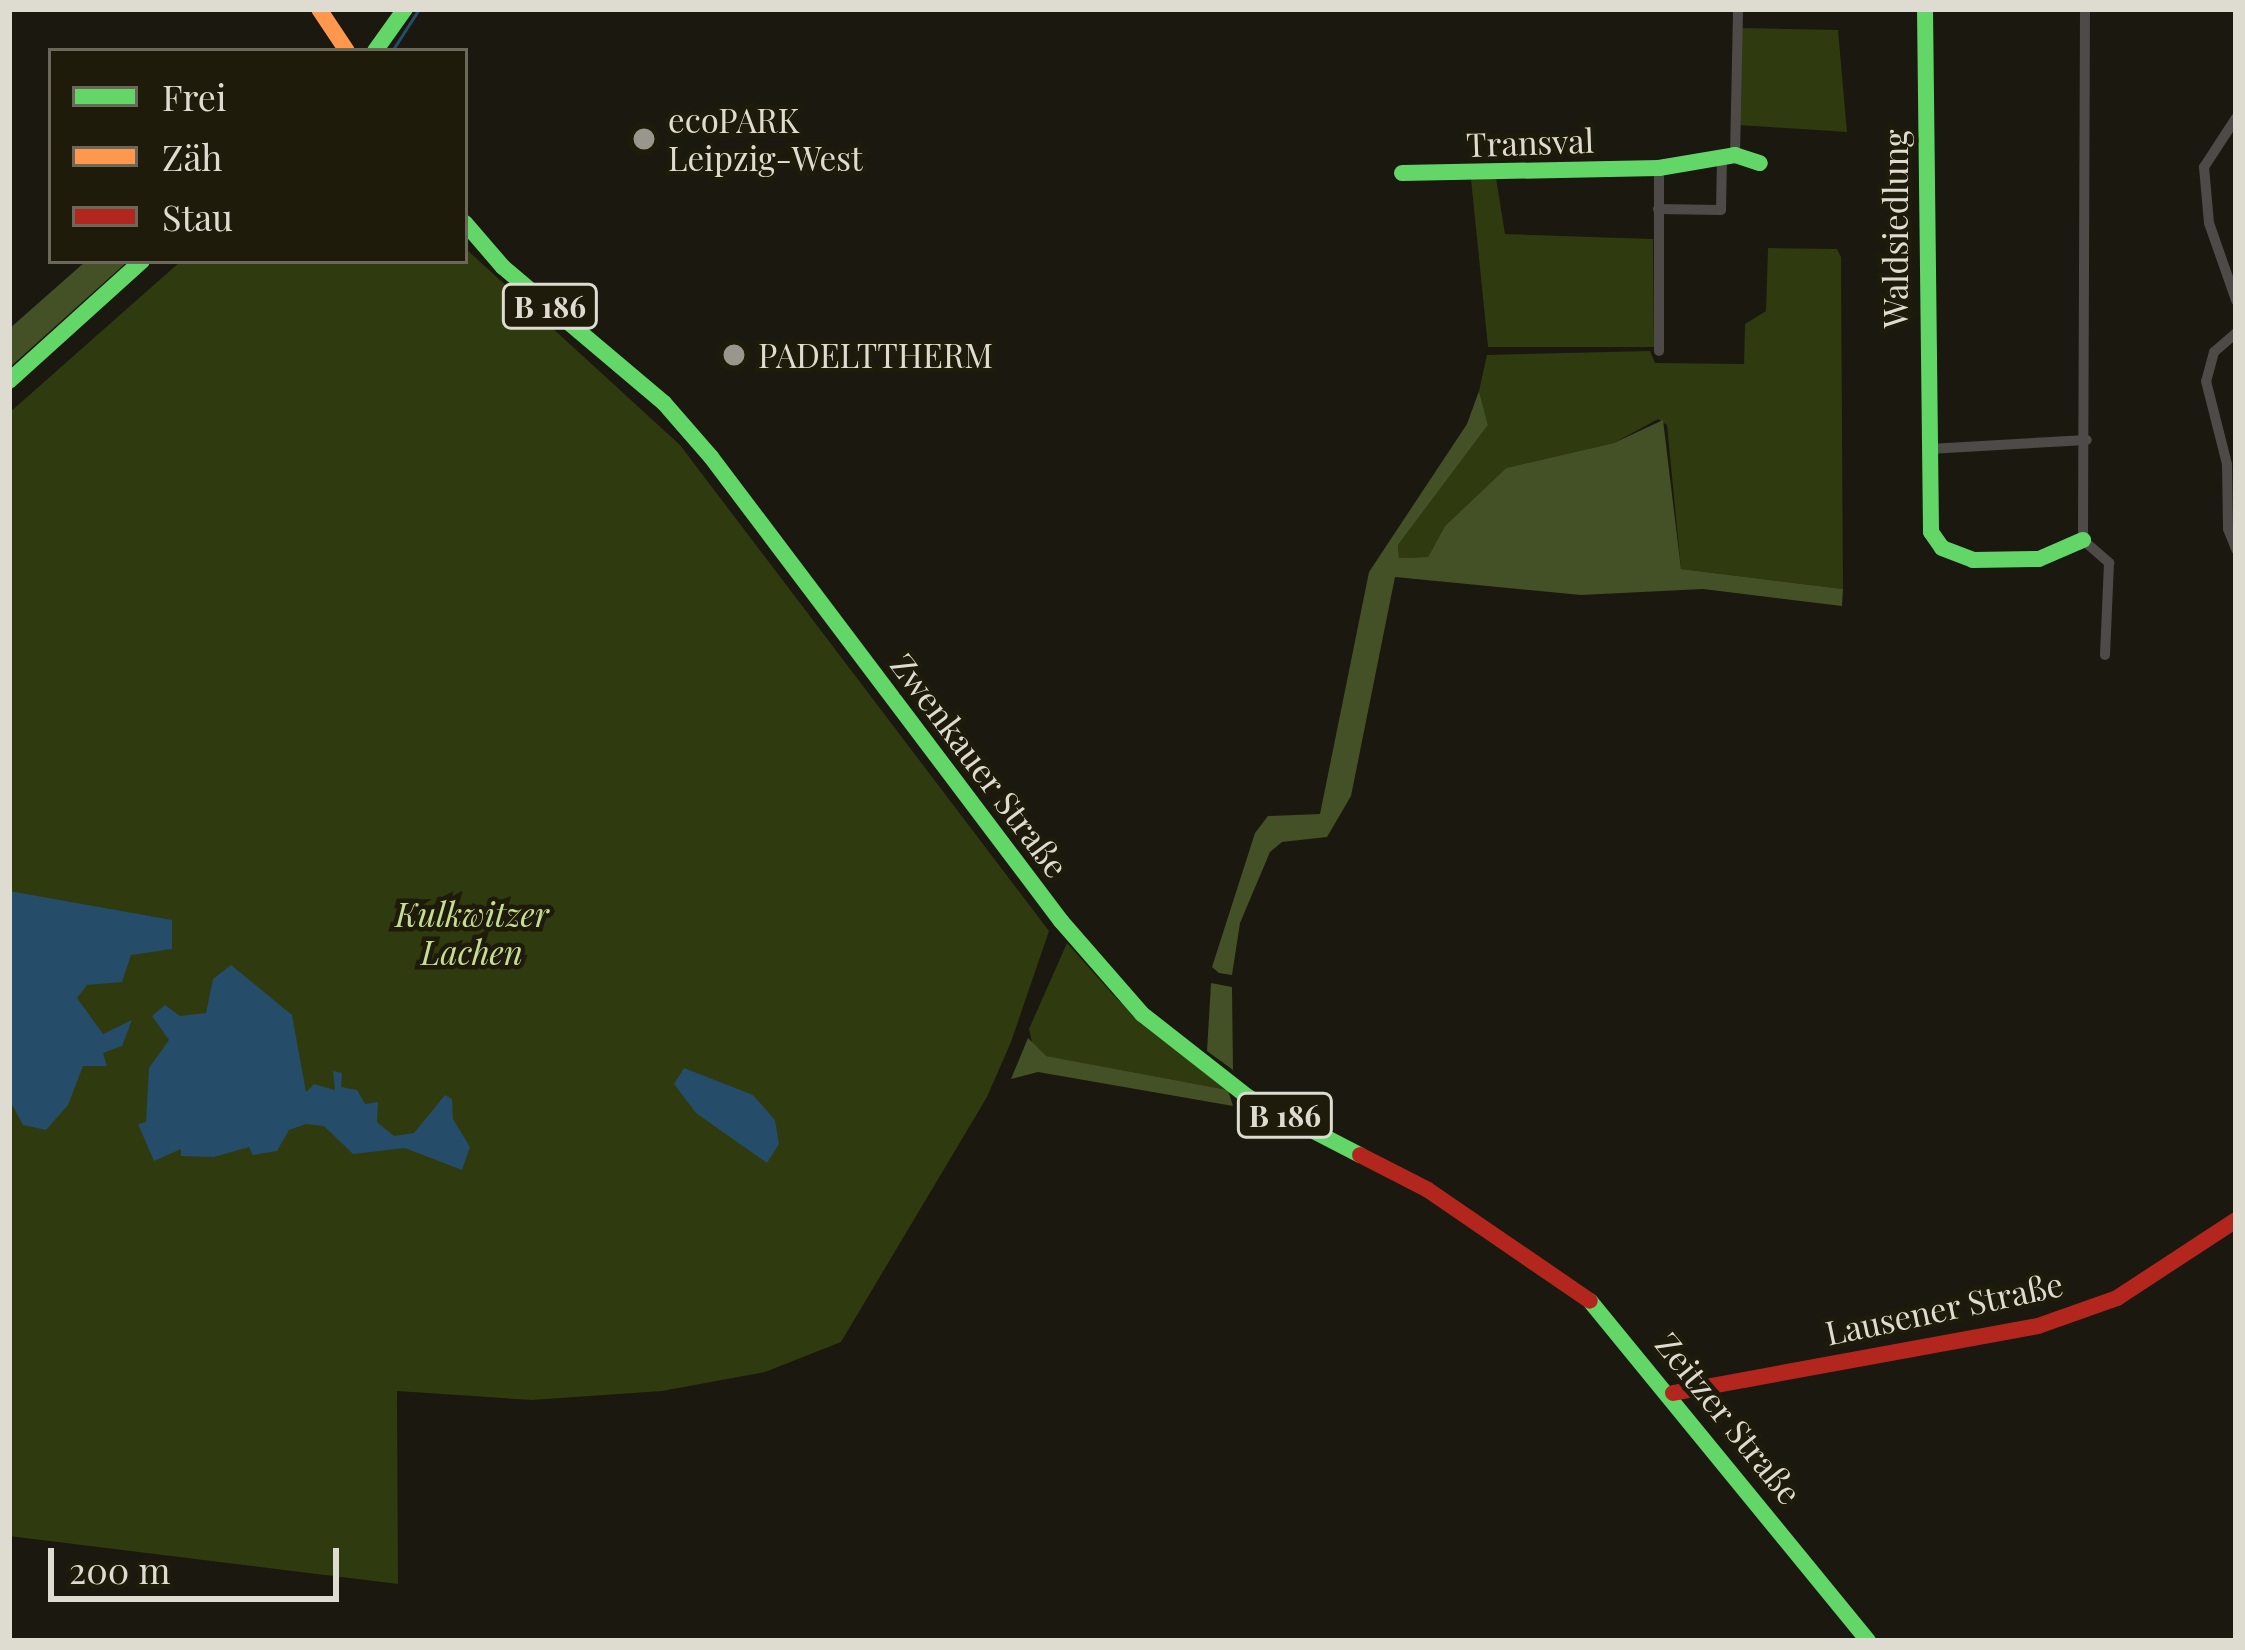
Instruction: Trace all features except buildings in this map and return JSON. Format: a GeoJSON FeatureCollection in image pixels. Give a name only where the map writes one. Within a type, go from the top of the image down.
{"type":"FeatureCollection","features":[{"type":"Feature","properties":{"kind":"main road"},"geometry":{"type":"LineString","coordinates":[[319,9],[344,48]]}},
{"type":"Feature","properties":{"kind":"main road"},"geometry":{"type":"LineString","coordinates":[[377,48],[405,9]]}},
{"type":"Feature","properties":{"kind":"main road","name":"Waldsiedlung"},"geometry":{"type":"LineString","coordinates":[[1924,9],[1925,448],[1931,532],[1957,557],[2039,560],[2083,540]]}},
{"type":"Feature","properties":{"kind":"main road","name":"Transval"},"geometry":{"type":"LineString","coordinates":[[1402,173],[1659,168],[1729,156],[1760,163]]}},
{"type":"Feature","properties":{"kind":"main road","name":"Zwenkauer Straße"},"geometry":{"type":"LineString","coordinates":[[468,226],[503,267],[664,403],[722,469],[1058,917],[1142,1014],[1248,1096],[1383,1164],[1526,1250]]}},
{"type":"Feature","properties":{"kind":"main road"},"geometry":{"type":"LineString","coordinates":[[9,381],[139,264]]}},
{"type":"Feature","properties":{"kind":"main road","name":"Lausener Straße"},"geometry":{"type":"LineString","coordinates":[[1678,1401],[1713,1384],[2038,1326],[2116,1298],[2236,1220]]}},
{"type":"Feature","properties":{"kind":"main road","name":"Zeitzer Straße"},"geometry":{"type":"LineString","coordinates":[[1526,1250],[1586,1296],[1678,1401],[1868,1641]]}},
{"type":"Feature","properties":{"kind":"street"},"geometry":{"type":"LineString","coordinates":[[1658,209],[1721,210],[1738,9]]}},
{"type":"Feature","properties":{"kind":"street"},"geometry":{"type":"LineString","coordinates":[[2085,9],[2083,540],[2102,549],[2109,563],[2105,655]]}},
{"type":"Feature","properties":{"kind":"street"},"geometry":{"type":"LineString","coordinates":[[2236,118],[2204,167],[2213,240],[2236,300]]}},
{"type":"Feature","properties":{"kind":"street"},"geometry":{"type":"LineString","coordinates":[[1658,351],[1659,168]]}},
{"type":"Feature","properties":{"kind":"street"},"geometry":{"type":"LineString","coordinates":[[2236,333],[2214,352],[2206,381],[2227,464],[2228,529],[2236,549]]}},
{"type":"Feature","properties":{"kind":"street"},"geometry":{"type":"LineString","coordinates":[[1925,448],[2086,440]]}},
{"type":"Feature","properties":{"kind":"green space"},"geometry":{"type":"Polygon","coordinates":[[[1741,28],[1838,30],[1847,132],[1739,125],[1741,28]]]}},
{"type":"Feature","properties":{"kind":"green space"},"geometry":{"type":"Polygon","coordinates":[[[1496,178],[1505,234],[1653,239],[1654,347],[1488,347],[1471,179],[1496,178]]]}},
{"type":"Feature","properties":{"kind":"green space"},"geometry":{"type":"Polygon","coordinates":[[[1768,248],[1837,249],[1841,257],[1843,589],[1681,569],[1667,425],[1658,419],[1614,443],[1506,468],[1445,526],[1428,557],[1399,558],[1398,545],[1488,425],[1479,391],[1487,355],[1650,351],[1655,363],[1744,364],[1745,324],[1766,311],[1768,248]]]}},
{"type":"Feature","properties":{"kind":"green space","name":"Kulkwitzer Lachen"},"geometry":{"type":"Polygon","coordinates":[[[468,251],[680,445],[1049,931],[987,1097],[841,1342],[765,1372],[662,1391],[532,1400],[397,1391],[398,1584],[9,1536],[9,413],[178,264],[468,264],[468,251]]]}},
{"type":"Feature","properties":{"kind":"green space"},"geometry":{"type":"Polygon","coordinates":[[[83,264],[125,264],[9,368],[9,329],[83,264]]]}},
{"type":"Feature","properties":{"kind":"green space"},"geometry":{"type":"Polygon","coordinates":[[[1479,391],[1488,425],[1398,545],[1399,558],[1428,557],[1445,526],[1506,468],[1614,443],[1663,420],[1681,569],[1843,589],[1842,606],[1703,589],[1581,595],[1395,577],[1351,796],[1327,837],[1282,842],[1270,852],[1240,923],[1232,975],[1219,973],[1212,967],[1255,833],[1268,816],[1320,814],[1369,572],[1467,424],[1479,391]]]}},
{"type":"Feature","properties":{"kind":"green space"},"geometry":{"type":"Polygon","coordinates":[[[1067,943],[1117,999],[1228,1090],[1045,1056],[1033,1047],[1029,1029],[1067,943]]]}},
{"type":"Feature","properties":{"kind":"green space"},"geometry":{"type":"Polygon","coordinates":[[[1211,983],[1232,987],[1233,1070],[1207,1051],[1211,983]]]}},
{"type":"Feature","properties":{"kind":"green space"},"geometry":{"type":"Polygon","coordinates":[[[1028,1038],[1046,1056],[1228,1090],[1233,1106],[1038,1072],[1011,1079],[1028,1038]]]}},
{"type":"Feature","properties":{"kind":"water"},"geometry":{"type":"Polygon","coordinates":[[[9,891],[172,920],[172,949],[131,955],[122,982],[87,985],[77,998],[103,1034],[132,1020],[122,1046],[103,1053],[107,1066],[83,1066],[68,1105],[46,1130],[23,1125],[9,1099],[9,891]]]}},
{"type":"Feature","properties":{"kind":"water"},"geometry":{"type":"Polygon","coordinates":[[[231,965],[292,1015],[306,1092],[314,1084],[335,1090],[333,1071],[342,1073],[341,1087],[357,1090],[365,1104],[378,1102],[377,1122],[394,1136],[414,1133],[445,1095],[452,1099],[453,1119],[470,1147],[462,1170],[405,1148],[353,1154],[324,1126],[306,1124],[289,1130],[277,1151],[253,1155],[249,1147],[214,1157],[181,1156],[181,1149],[154,1161],[138,1124],[146,1122],[149,1068],[169,1040],[152,1016],[165,1005],[180,1016],[206,1013],[213,979],[231,965]]]}},
{"type":"Feature","properties":{"kind":"water"},"geometry":{"type":"Polygon","coordinates":[[[684,1068],[753,1095],[775,1120],[779,1144],[767,1163],[696,1113],[674,1084],[684,1068]]]}},
{"type":"Feature","properties":{"kind":"waterway"},"geometry":{"type":"LineString","coordinates":[[394,48],[419,9]]}},
{"type":"Feature","properties":{"kind":"traffic: fast"},"geometry":{"type":"LineString","coordinates":[[377,48],[405,9]]}},
{"type":"Feature","properties":{"kind":"traffic: fast"},"geometry":{"type":"LineString","coordinates":[[1925,9],[1931,532],[1942,548],[1973,560],[2039,559],[2083,540]]}},
{"type":"Feature","properties":{"kind":"traffic: fast"},"geometry":{"type":"LineString","coordinates":[[1402,173],[1659,168],[1735,155],[1760,163]]}},
{"type":"Feature","properties":{"kind":"traffic: fast"},"geometry":{"type":"LineString","coordinates":[[468,226],[503,267],[664,403],[711,457],[1061,921],[1142,1014],[1248,1097],[1360,1155]]}},
{"type":"Feature","properties":{"kind":"traffic: fast"},"geometry":{"type":"LineString","coordinates":[[9,381],[139,264]]}},
{"type":"Feature","properties":{"kind":"traffic: fast"},"geometry":{"type":"LineString","coordinates":[[1590,1301],[1868,1641]]}},
{"type":"Feature","properties":{"kind":"traffic: slow"},"geometry":{"type":"LineString","coordinates":[[319,9],[345,48]]}},
{"type":"Feature","properties":{"kind":"traffic: jam"},"geometry":{"type":"LineString","coordinates":[[1360,1155],[1428,1190],[1590,1301]]}},
{"type":"Feature","properties":{"kind":"traffic: jam"},"geometry":{"type":"LineString","coordinates":[[1673,1393],[2038,1326],[2117,1298],[2236,1220]]}},
{"type":"Feature","properties":{"kind":"place","name":"ecoPARK Leipzig-West"},"geometry":{"type":"Point","coordinates":[644,139]}},
{"type":"Feature","properties":{"kind":"place","name":"PADELTTHERM"},"geometry":{"type":"Point","coordinates":[734,355]}}]}
